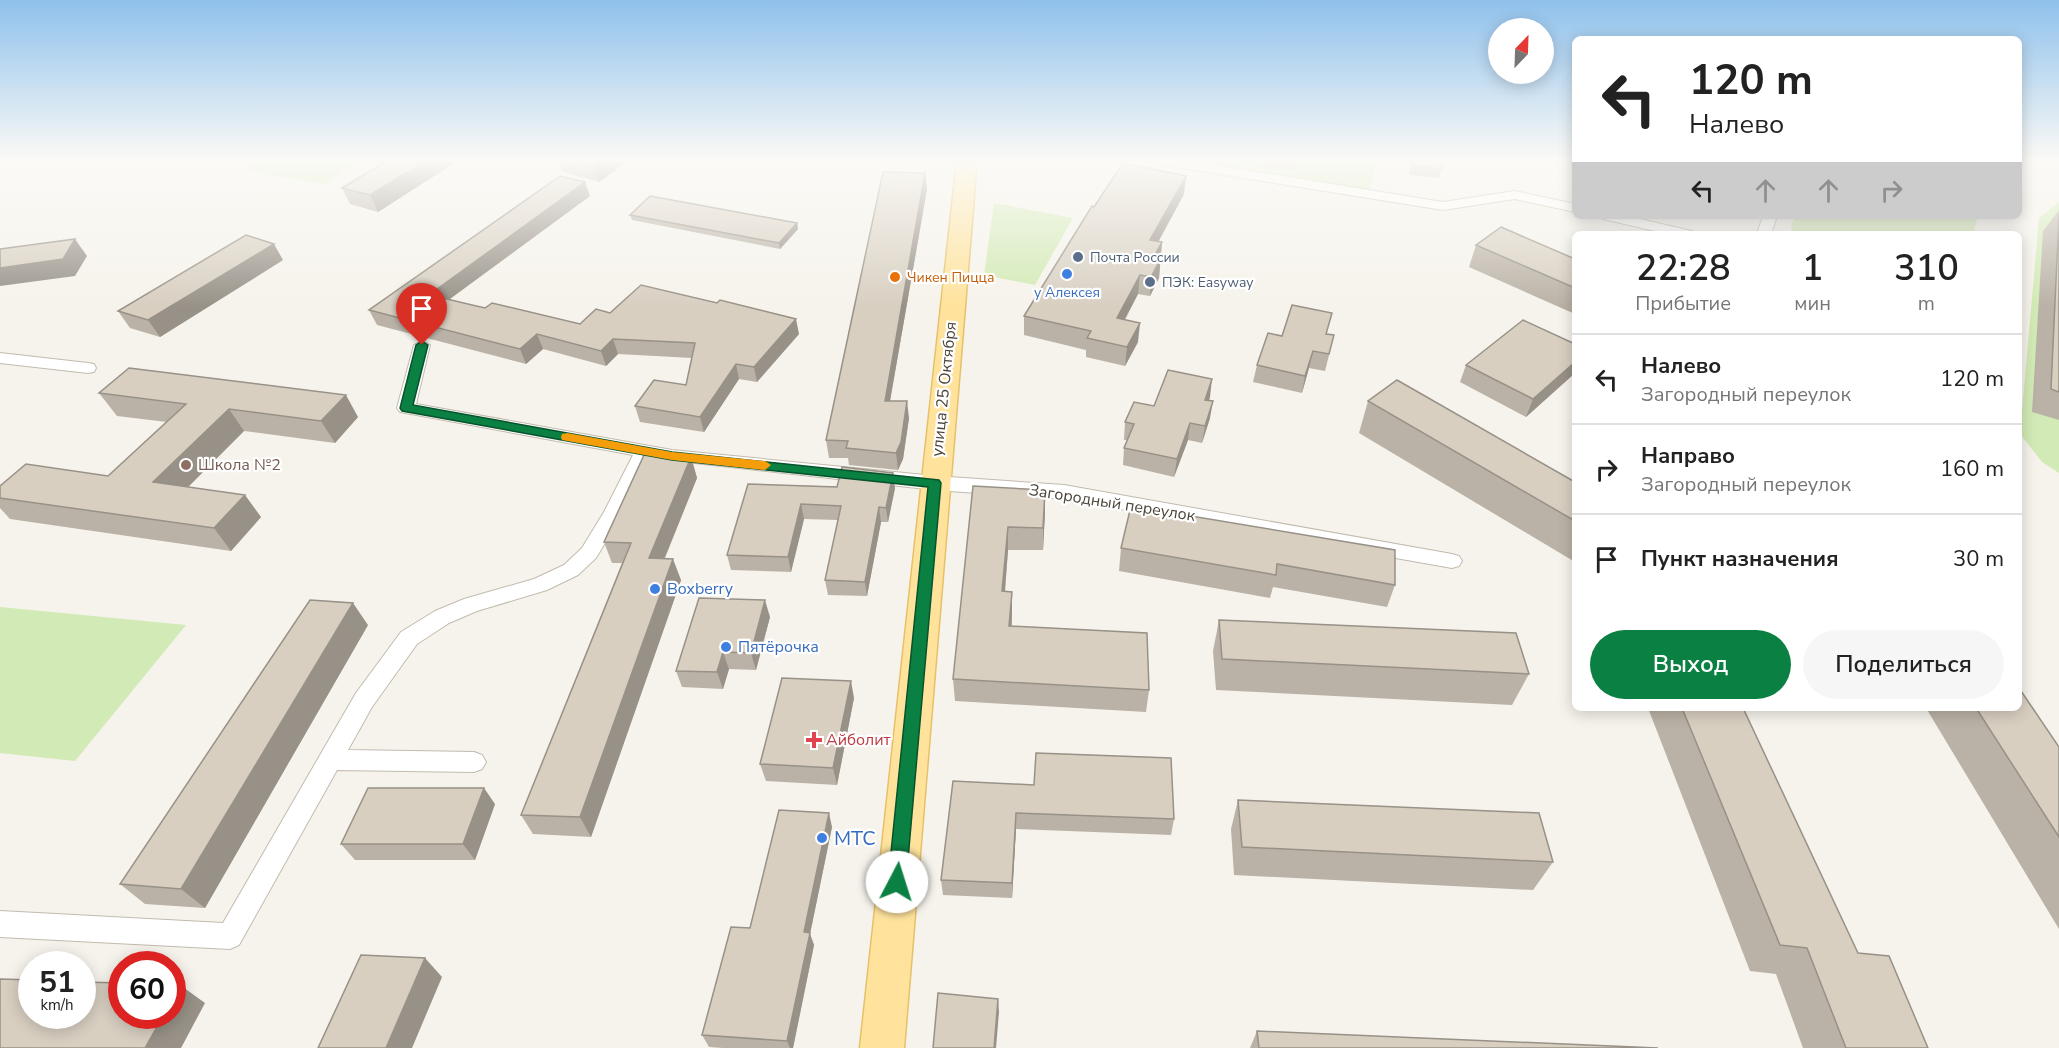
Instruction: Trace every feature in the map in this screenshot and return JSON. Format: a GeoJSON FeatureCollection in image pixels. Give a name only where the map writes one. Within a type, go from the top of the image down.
{"type":"FeatureCollection","features":[{"type":"Feature","properties":{"kind":"main road","name":"улица 25 Октября"},"geometry":{"type":"LineString","coordinates":[[882,1048],[963,209]]}},
{"type":"Feature","properties":{"kind":"street"},"geometry":{"type":"LineString","coordinates":[[1621,219],[1674,231]]}},
{"type":"Feature","properties":{"kind":"street","name":"Загородный переулок"},"geometry":{"type":"LineString","coordinates":[[422,345],[406,408],[672,456],[935,483],[1064,492],[1452,561]]}},
{"type":"Feature","properties":{"kind":"street"},"geometry":{"type":"LineString","coordinates":[[0,358],[88,368]]}},
{"type":"Feature","properties":{"kind":"street"},"geometry":{"type":"LineString","coordinates":[[0,924],[230,936],[364,700],[409,639],[442,617],[471,605],[550,580],[571,570],[589,553],[613,513],[644,451]]}},
{"type":"Feature","properties":{"kind":"street"},"geometry":{"type":"LineString","coordinates":[[330,760],[474,762]]}},
{"type":"Feature","properties":{"kind":"green space"},"geometry":{"type":"Polygon","coordinates":[[[993,209],[1025,209],[1073,218],[1035,285],[984,275],[993,209]]]}},
{"type":"Feature","properties":{"kind":"green space"},"geometry":{"type":"Polygon","coordinates":[[[2050,209],[2059,209],[2059,473],[2042,462],[2022,437],[2022,411],[2039,218],[2050,209]]]}},
{"type":"Feature","properties":{"kind":"green space"},"geometry":{"type":"Polygon","coordinates":[[[1794,219],[1977,219],[1974,231],[1792,231],[1791,226],[1794,219]]]}},
{"type":"Feature","properties":{"kind":"green space"},"geometry":{"type":"Polygon","coordinates":[[[0,607],[186,625],[75,761],[0,753],[0,607]]]}},
{"type":"Feature","properties":{"kind":"building"},"geometry":{"type":"Polygon","coordinates":[[[513,209],[548,209],[429,295],[485,308],[492,303],[580,324],[596,309],[610,313],[641,285],[717,303],[720,300],[796,319],[754,367],[736,364],[700,417],[635,406],[654,380],[686,385],[695,343],[613,339],[601,351],[537,334],[520,349],[369,310],[513,209]]]}},
{"type":"Feature","properties":{"kind":"building"},"geometry":{"type":"Polygon","coordinates":[[[636,209],[720,209],[797,223],[779,243],[630,215],[636,209]]]}},
{"type":"Feature","properties":{"kind":"building"},"geometry":{"type":"Polygon","coordinates":[[[875,209],[919,209],[885,401],[907,401],[901,442],[896,453],[846,448],[848,441],[826,440],[875,209]]]}},
{"type":"Feature","properties":{"kind":"building"},"geometry":{"type":"Polygon","coordinates":[[[1090,209],[1167,209],[1150,240],[1162,242],[1153,258],[1160,260],[1151,277],[1140,275],[1117,318],[1140,323],[1127,347],[1087,338],[1091,331],[1024,316],[1090,209]]]}},
{"type":"Feature","properties":{"kind":"building"},"geometry":{"type":"Polygon","coordinates":[[[2059,215],[2059,392],[2051,389],[2059,215]]]}},
{"type":"Feature","properties":{"kind":"building"},"geometry":{"type":"Polygon","coordinates":[[[1501,227],[1572,258],[1572,287],[1476,245],[1501,227]]]}},
{"type":"Feature","properties":{"kind":"building"},"geometry":{"type":"Polygon","coordinates":[[[246,235],[274,244],[148,320],[118,311],[246,235]]]}},
{"type":"Feature","properties":{"kind":"building"},"geometry":{"type":"Polygon","coordinates":[[[75,239],[63,259],[0,268],[0,249],[75,239]]]}},
{"type":"Feature","properties":{"kind":"building"},"geometry":{"type":"Polygon","coordinates":[[[1292,305],[1332,313],[1326,334],[1334,335],[1329,354],[1313,351],[1305,376],[1257,365],[1268,333],[1282,336],[1292,305]]]}},
{"type":"Feature","properties":{"kind":"building"},"geometry":{"type":"Polygon","coordinates":[[[1523,320],[1572,343],[1572,365],[1533,399],[1466,365],[1523,320]]]}},
{"type":"Feature","properties":{"kind":"building"},"geometry":{"type":"Polygon","coordinates":[[[129,368],[346,395],[321,421],[229,409],[153,482],[245,495],[214,528],[0,498],[0,486],[26,464],[108,476],[186,404],[99,393],[129,368]]]}},
{"type":"Feature","properties":{"kind":"building"},"geometry":{"type":"Polygon","coordinates":[[[1168,370],[1212,379],[1205,400],[1213,401],[1205,426],[1190,423],[1177,459],[1124,448],[1134,424],[1125,422],[1134,402],[1154,406],[1168,370]]]}},
{"type":"Feature","properties":{"kind":"building"},"geometry":{"type":"Polygon","coordinates":[[[1397,380],[1572,480],[1572,519],[1368,401],[1397,380]]]}},
{"type":"Feature","properties":{"kind":"building"},"geometry":{"type":"Polygon","coordinates":[[[644,455],[691,457],[649,558],[673,559],[580,817],[521,815],[631,543],[604,542],[644,455]]]}},
{"type":"Feature","properties":{"kind":"building"},"geometry":{"type":"Polygon","coordinates":[[[842,467],[893,473],[886,508],[879,507],[865,582],[825,580],[841,506],[801,504],[788,557],[727,555],[748,484],[837,487],[842,467]]]}},
{"type":"Feature","properties":{"kind":"building"},"geometry":{"type":"Polygon","coordinates":[[[973,486],[1045,490],[1043,528],[1008,527],[1002,591],[1012,592],[1009,626],[1147,633],[1149,690],[953,679],[973,486]]]}},
{"type":"Feature","properties":{"kind":"building"},"geometry":{"type":"Polygon","coordinates":[[[1131,506],[1395,550],[1395,585],[1277,564],[1276,575],[1121,548],[1131,506]]]}},
{"type":"Feature","properties":{"kind":"building"},"geometry":{"type":"Polygon","coordinates":[[[699,598],[765,600],[751,653],[723,652],[717,672],[676,671],[699,598]]]}},
{"type":"Feature","properties":{"kind":"building"},"geometry":{"type":"Polygon","coordinates":[[[310,600],[353,603],[181,889],[120,884],[310,600]]]}},
{"type":"Feature","properties":{"kind":"building"},"geometry":{"type":"Polygon","coordinates":[[[1219,620],[1516,633],[1529,674],[1222,659],[1219,620]]]}},
{"type":"Feature","properties":{"kind":"building"},"geometry":{"type":"Polygon","coordinates":[[[782,678],[851,681],[833,768],[760,764],[782,678]]]}},
{"type":"Feature","properties":{"kind":"building"},"geometry":{"type":"Polygon","coordinates":[[[2022,692],[2059,747],[2059,837],[1978,711],[2022,711],[2022,692]]]}},
{"type":"Feature","properties":{"kind":"building"},"geometry":{"type":"Polygon","coordinates":[[[1683,711],[1744,711],[1858,953],[1889,956],[1928,1048],[1846,1048],[1807,948],[1780,945],[1683,711]]]}},
{"type":"Feature","properties":{"kind":"building"},"geometry":{"type":"Polygon","coordinates":[[[1036,753],[1171,758],[1174,819],[1016,813],[1012,883],[941,880],[953,781],[1034,785],[1036,753]]]}},
{"type":"Feature","properties":{"kind":"building"},"geometry":{"type":"Polygon","coordinates":[[[368,788],[484,788],[463,844],[341,844],[368,788]]]}},
{"type":"Feature","properties":{"kind":"building"},"geometry":{"type":"Polygon","coordinates":[[[1238,800],[1539,813],[1553,862],[1242,847],[1238,800]]]}},
{"type":"Feature","properties":{"kind":"building"},"geometry":{"type":"Polygon","coordinates":[[[779,810],[829,813],[804,932],[810,933],[787,1041],[702,1035],[731,927],[750,928],[779,810]]]}},
{"type":"Feature","properties":{"kind":"building"},"geometry":{"type":"Polygon","coordinates":[[[361,955],[425,958],[386,1048],[318,1048],[361,955]]]}},
{"type":"Feature","properties":{"kind":"building"},"geometry":{"type":"Polygon","coordinates":[[[0,979],[18,980],[18,1029],[96,1029],[96,982],[108,983],[108,1029],[156,1029],[145,1048],[0,1048],[0,979]]]}},
{"type":"Feature","properties":{"kind":"building"},"geometry":{"type":"Polygon","coordinates":[[[938,993],[998,999],[994,1048],[933,1048],[938,993]]]}},
{"type":"Feature","properties":{"kind":"building"},"geometry":{"type":"Polygon","coordinates":[[[1257,1031],[1658,1048],[1259,1048],[1257,1031]]]}},
{"type":"Feature","properties":{"kind":"slow traffic"},"geometry":{"type":"LineString","coordinates":[[567,437],[672,456],[765,465]]}},
{"type":"Feature","properties":{"kind":"place","name":"Почта России"},"geometry":{"type":"Point","coordinates":[1078,257]}},
{"type":"Feature","properties":{"kind":"place","name":"у Алексея"},"geometry":{"type":"Point","coordinates":[1067,274]}},
{"type":"Feature","properties":{"kind":"place","name":"Чикен Пицца"},"geometry":{"type":"Point","coordinates":[895,277]}},
{"type":"Feature","properties":{"kind":"place","name":"ПЭК: Easyway"},"geometry":{"type":"Point","coordinates":[1150,282]}},
{"type":"Feature","properties":{"kind":"place","name":"Школа №2"},"geometry":{"type":"Point","coordinates":[186,465]}},
{"type":"Feature","properties":{"kind":"place","name":"Boxberry"},"geometry":{"type":"Point","coordinates":[655,589]}},
{"type":"Feature","properties":{"kind":"place","name":"Пятёрочка"},"geometry":{"type":"Point","coordinates":[726,647]}},
{"type":"Feature","properties":{"kind":"place","name":"Айболит"},"geometry":{"type":"Point","coordinates":[814,740]}},
{"type":"Feature","properties":{"kind":"place","name":"МТС"},"geometry":{"type":"Point","coordinates":[822,838]}},
{"type":"Feature","properties":{"kind":"route"},"geometry":{"type":"LineString","coordinates":[[422,345],[406,408],[672,456],[935,483],[897,882]]}}]}
